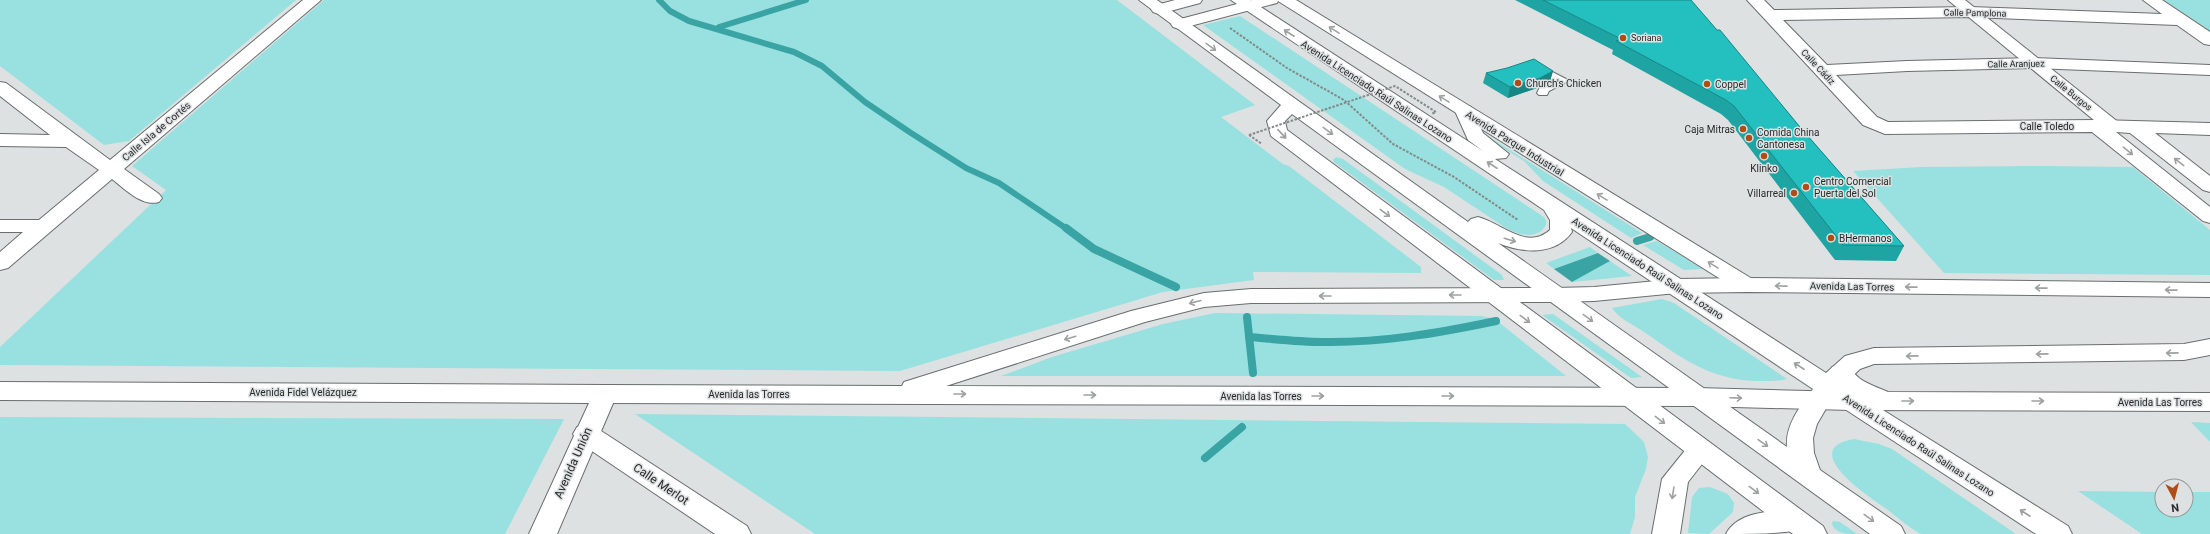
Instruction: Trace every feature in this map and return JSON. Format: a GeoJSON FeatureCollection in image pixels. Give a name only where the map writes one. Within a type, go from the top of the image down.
{"type":"FeatureCollection","features":[{"type":"Feature","properties":{"kind":"main road","name":"Calle Isla de Cortés"},"geometry":{"type":"LineString","coordinates":[[0,263],[313,0]]}},
{"type":"Feature","properties":{"kind":"main road"},"geometry":{"type":"LineString","coordinates":[[1153,4],[1194,0]]}},
{"type":"Feature","properties":{"kind":"main road"},"geometry":{"type":"LineString","coordinates":[[1179,24],[1244,3],[1271,0]]}},
{"type":"Feature","properties":{"kind":"main road","name":"Avenida Parque Industrial"},"geometry":{"type":"LineString","coordinates":[[1285,0],[1746,285]]}},
{"type":"Feature","properties":{"kind":"main road","name":"Calle Cádiz"},"geometry":{"type":"LineString","coordinates":[[1755,0],[1870,121],[1885,128]]}},
{"type":"Feature","properties":{"kind":"main road"},"geometry":{"type":"LineString","coordinates":[[2150,0],[2210,40]]}},
{"type":"Feature","properties":{"kind":"main road","name":"Avenida Licenciado Raúl Salinas Lozano"},"geometry":{"type":"LineString","coordinates":[[1244,3],[1850,401],[2058,534]]}},
{"type":"Feature","properties":{"kind":"main road"},"geometry":{"type":"LineString","coordinates":[[1153,4],[1378,168],[1891,534]]}},
{"type":"Feature","properties":{"kind":"main road","name":"Calle Pamplona"},"geometry":{"type":"LineString","coordinates":[[1770,15],[1970,12],[2180,20]]}},
{"type":"Feature","properties":{"kind":"main road","name":"Calle Aranjuez"},"geometry":{"type":"LineString","coordinates":[[1822,71],[1907,66],[2034,64],[2210,70]]}},
{"type":"Feature","properties":{"kind":"main road"},"geometry":{"type":"LineString","coordinates":[[0,87],[70,141],[152,198]]}},
{"type":"Feature","properties":{"kind":"main road"},"geometry":{"type":"LineString","coordinates":[[1293,106],[1284,111],[1276,120],[1276,128],[1282,135],[1804,527]]}},
{"type":"Feature","properties":{"kind":"main road"},"geometry":{"type":"LineString","coordinates":[[1464,111],[1475,136],[1516,166],[1526,188]]}},
{"type":"Feature","properties":{"kind":"main road","name":"Calle Toledo"},"geometry":{"type":"LineString","coordinates":[[1885,128],[2105,126],[2210,129]]}},
{"type":"Feature","properties":{"kind":"main road","name":"Calle Burgos"},"geometry":{"type":"LineString","coordinates":[[2105,126],[2210,217]]}},
{"type":"Feature","properties":{"kind":"main road"},"geometry":{"type":"LineString","coordinates":[[2135,127],[2210,186]]}},
{"type":"Feature","properties":{"kind":"main road"},"geometry":{"type":"LineString","coordinates":[[0,140],[70,141]]}},
{"type":"Feature","properties":{"kind":"main road"},"geometry":{"type":"LineString","coordinates":[[1378,168],[1412,182],[1444,200],[1494,234],[1509,240],[1536,244],[1546,243],[1557,237],[1562,232],[1560,220],[1552,205]]}},
{"type":"Feature","properties":{"kind":"main road"},"geometry":{"type":"LineString","coordinates":[[0,226],[43,226]]}},
{"type":"Feature","properties":{"kind":"main road","name":"Avenida Las Torres"},"geometry":{"type":"LineString","coordinates":[[1494,295],[1594,294],[1677,286],[1746,285],[2210,290]]}},
{"type":"Feature","properties":{"kind":"main road","name":"Avenida las Torres"},"geometry":{"type":"LineString","coordinates":[[893,394],[1139,316],[1204,300],[1251,296],[1494,295]]}},
{"type":"Feature","properties":{"kind":"main road"},"geometry":{"type":"LineString","coordinates":[[1808,474],[1801,456],[1801,432],[1829,387],[1852,362],[1859,359],[1874,356],[2184,352],[2210,347]]}},
{"type":"Feature","properties":{"kind":"main road"},"geometry":{"type":"LineString","coordinates":[[1629,397],[1697,397],[1829,387],[1861,390],[1884,401]]}},
{"type":"Feature","properties":{"kind":"main road","name":"Avenida Fidel Velázquez"},"geometry":{"type":"LineString","coordinates":[[0,391],[605,394]]}},
{"type":"Feature","properties":{"kind":"main road","name":"Avenida las Torres"},"geometry":{"type":"LineString","coordinates":[[605,394],[1629,397]]}},
{"type":"Feature","properties":{"kind":"main road","name":"Avenida Unión"},"geometry":{"type":"LineString","coordinates":[[543,534],[605,394]]}},
{"type":"Feature","properties":{"kind":"main road","name":"Avenida Las Torres"},"geometry":{"type":"LineString","coordinates":[[1850,401],[2210,402]]}},
{"type":"Feature","properties":{"kind":"main road","name":"Calle Merlot"},"geometry":{"type":"LineString","coordinates":[[586,434],[737,534]]}},
{"type":"Feature","properties":{"kind":"main road"},"geometry":{"type":"LineString","coordinates":[[1666,534],[1675,479],[1700,450]]}},
{"type":"Feature","properties":{"kind":"main road"},"geometry":{"type":"LineString","coordinates":[[1740,534],[1764,522],[1804,527]]}},
{"type":"Feature","properties":{"kind":"street","name":"Calle Burgos"},"geometry":{"type":"LineString","coordinates":[[1956,0],[2034,64],[2105,126]]}},
{"type":"Feature","properties":{"kind":"lane"},"geometry":{"type":"LineString","coordinates":[[1523,66],[1535,66],[1562,81],[1544,89],[1543,93]]}},
{"type":"Feature","properties":{"kind":"path"},"geometry":{"type":"LineString","coordinates":[[1226,25],[1287,68],[1344,100],[1393,144],[1454,177],[1519,221]]}},
{"type":"Feature","properties":{"kind":"path"},"geometry":{"type":"LineString","coordinates":[[1249,135],[1395,86],[1436,112],[1431,114]]}},
{"type":"Feature","properties":{"kind":"shaded area"},"geometry":{"type":"Polygon","coordinates":[[[0,0],[296,0],[129,141],[104,145],[0,66],[0,0]]]}},
{"type":"Feature","properties":{"kind":"shaded area"},"geometry":{"type":"Polygon","coordinates":[[[324,0],[1117,0],[1255,105],[1221,117],[1283,164],[1289,166],[1421,267],[1421,273],[1253,272],[1254,280],[1163,292],[900,371],[0,365],[0,347],[166,190],[132,166],[324,0]]]}},
{"type":"Feature","properties":{"kind":"shaded area"},"geometry":{"type":"Polygon","coordinates":[[[2164,0],[2210,0],[2210,31],[2164,0]]]}},
{"type":"Feature","properties":{"kind":"shaded area"},"geometry":{"type":"Polygon","coordinates":[[[1240,16],[1544,217],[1546,220],[1546,225],[1544,228],[1540,232],[1531,235],[1520,234],[1510,230],[1444,187],[1405,169],[1203,25],[1240,16]]]}},
{"type":"Feature","properties":{"kind":"shaded area"},"geometry":{"type":"Polygon","coordinates":[[[1486,135],[1642,233],[1631,238],[1543,181],[1524,161],[1484,136],[1486,135]]]}},
{"type":"Feature","properties":{"kind":"shaded area"},"geometry":{"type":"Polygon","coordinates":[[[1336,157],[1343,159],[1502,275],[1504,280],[1494,280],[1334,162],[1333,160],[1336,157]]]}},
{"type":"Feature","properties":{"kind":"shaded area"},"geometry":{"type":"Polygon","coordinates":[[[1921,167],[2133,167],[2210,230],[2210,275],[1944,273],[1853,171],[1921,167]]]}},
{"type":"Feature","properties":{"kind":"shaded area"},"geometry":{"type":"Polygon","coordinates":[[[1657,241],[1703,269],[1684,270],[1643,245],[1657,241]]]}},
{"type":"Feature","properties":{"kind":"shaded area"},"geometry":{"type":"Polygon","coordinates":[[[1590,247],[1598,253],[1554,269],[1546,263],[1590,247]]]}},
{"type":"Feature","properties":{"kind":"shaded area"},"geometry":{"type":"Polygon","coordinates":[[[1598,253],[1610,261],[1572,282],[1554,269],[1598,253]]]}},
{"type":"Feature","properties":{"kind":"shaded area"},"geometry":{"type":"Polygon","coordinates":[[[1610,261],[1632,276],[1572,282],[1610,261]]]}},
{"type":"Feature","properties":{"kind":"shaded area"},"geometry":{"type":"Polygon","coordinates":[[[1662,299],[1674,303],[1787,379],[1770,381],[1743,380],[1712,372],[1671,351],[1622,318],[1612,308],[1662,299]]]}},
{"type":"Feature","properties":{"kind":"shaded area"},"geometry":{"type":"Polygon","coordinates":[[[1215,313],[1481,316],[1491,318],[1501,324],[1566,376],[1001,376],[1052,357],[1163,324],[1215,313]]]}},
{"type":"Feature","properties":{"kind":"shaded area"},"geometry":{"type":"Polygon","coordinates":[[[1553,314],[1642,377],[1631,378],[1542,315],[1553,314]]]}},
{"type":"Feature","properties":{"kind":"shaded area"},"geometry":{"type":"Polygon","coordinates":[[[635,414],[1625,424],[1644,442],[1648,457],[1646,469],[1635,497],[1635,517],[1630,534],[815,534],[635,414]]]}},
{"type":"Feature","properties":{"kind":"shaded area"},"geometry":{"type":"Polygon","coordinates":[[[0,417],[564,419],[505,534],[0,534],[0,417]]]}},
{"type":"Feature","properties":{"kind":"shaded area"},"geometry":{"type":"Polygon","coordinates":[[[2191,422],[2210,423],[2210,442],[2191,422]]]}},
{"type":"Feature","properties":{"kind":"shaded area"},"geometry":{"type":"Polygon","coordinates":[[[1854,439],[1879,444],[1892,449],[2016,534],[1921,534],[1917,532],[1868,496],[1843,474],[1835,463],[1832,453],[1838,444],[1854,439]]]}},
{"type":"Feature","properties":{"kind":"shaded area"},"geometry":{"type":"Polygon","coordinates":[[[1710,487],[1728,494],[1734,503],[1733,512],[1709,534],[1688,533],[1692,497],[1699,488],[1710,487]]]}},
{"type":"Feature","properties":{"kind":"shaded area"},"geometry":{"type":"Polygon","coordinates":[[[2078,491],[2154,492],[2154,518],[2194,518],[2194,492],[2210,492],[2210,534],[2142,534],[2078,491]]]}},
{"type":"Feature","properties":{"kind":"shaded area"},"geometry":{"type":"Polygon","coordinates":[[[1833,521],[1840,522],[1857,534],[1839,532],[1832,524],[1833,521]]]}},
{"type":"Feature","properties":{"kind":"building"},"geometry":{"type":"Polygon","coordinates":[[[1543,0],[1691,0],[1717,30],[1720,30],[1800,127],[1904,246],[1843,245],[1734,106],[1726,100],[1616,41],[1621,39],[1543,0]]]}},
{"type":"Feature","properties":{"kind":"building"},"geometry":{"type":"Polygon","coordinates":[[[1534,59],[1553,71],[1540,78],[1510,87],[1486,73],[1507,68],[1534,59]]]}},
{"type":"Feature","properties":{"kind":"waterway"},"geometry":{"type":"LineString","coordinates":[[659,0],[670,11],[689,21],[794,52],[822,66],[865,102],[911,133],[966,168],[999,183],[1067,229]]}},
{"type":"Feature","properties":{"kind":"waterway"},"geometry":{"type":"LineString","coordinates":[[719,27],[806,0]]}},
{"type":"Feature","properties":{"kind":"waterway"},"geometry":{"type":"LineString","coordinates":[[1066,228],[1094,249],[1176,287]]}},
{"type":"Feature","properties":{"kind":"waterway"},"geometry":{"type":"LineString","coordinates":[[1637,241],[1650,237]]}},
{"type":"Feature","properties":{"kind":"waterway"},"geometry":{"type":"LineString","coordinates":[[1247,317],[1249,337]]}},
{"type":"Feature","properties":{"kind":"waterway"},"geometry":{"type":"LineString","coordinates":[[1249,337],[1314,342],[1366,341],[1432,333],[1496,321]]}},
{"type":"Feature","properties":{"kind":"waterway"},"geometry":{"type":"LineString","coordinates":[[1249,337],[1253,373]]}},
{"type":"Feature","properties":{"kind":"waterway"},"geometry":{"type":"LineString","coordinates":[[1205,458],[1242,427]]}},
{"type":"Feature","properties":{"kind":"place","name":"Soriana"},"geometry":{"type":"Point","coordinates":[1623,38]}},
{"type":"Feature","properties":{"kind":"place","name":"Church's Chicken"},"geometry":{"type":"Point","coordinates":[1518,83]}},
{"type":"Feature","properties":{"kind":"place","name":"Coppel"},"geometry":{"type":"Point","coordinates":[1707,84]}},
{"type":"Feature","properties":{"kind":"place","name":"Caja Mitras"},"geometry":{"type":"Point","coordinates":[1743,129]}},
{"type":"Feature","properties":{"kind":"place","name":"Comida China Cantonesa"},"geometry":{"type":"Point","coordinates":[1749,138]}},
{"type":"Feature","properties":{"kind":"place","name":"Klinko"},"geometry":{"type":"Point","coordinates":[1764,156]}},
{"type":"Feature","properties":{"kind":"place","name":"Centro Comercial Puerta del Sol"},"geometry":{"type":"Point","coordinates":[1806,187]}},
{"type":"Feature","properties":{"kind":"place","name":"Villarreal"},"geometry":{"type":"Point","coordinates":[1794,193]}},
{"type":"Feature","properties":{"kind":"place","name":"BHermanos"},"geometry":{"type":"Point","coordinates":[1831,238]}}]}
